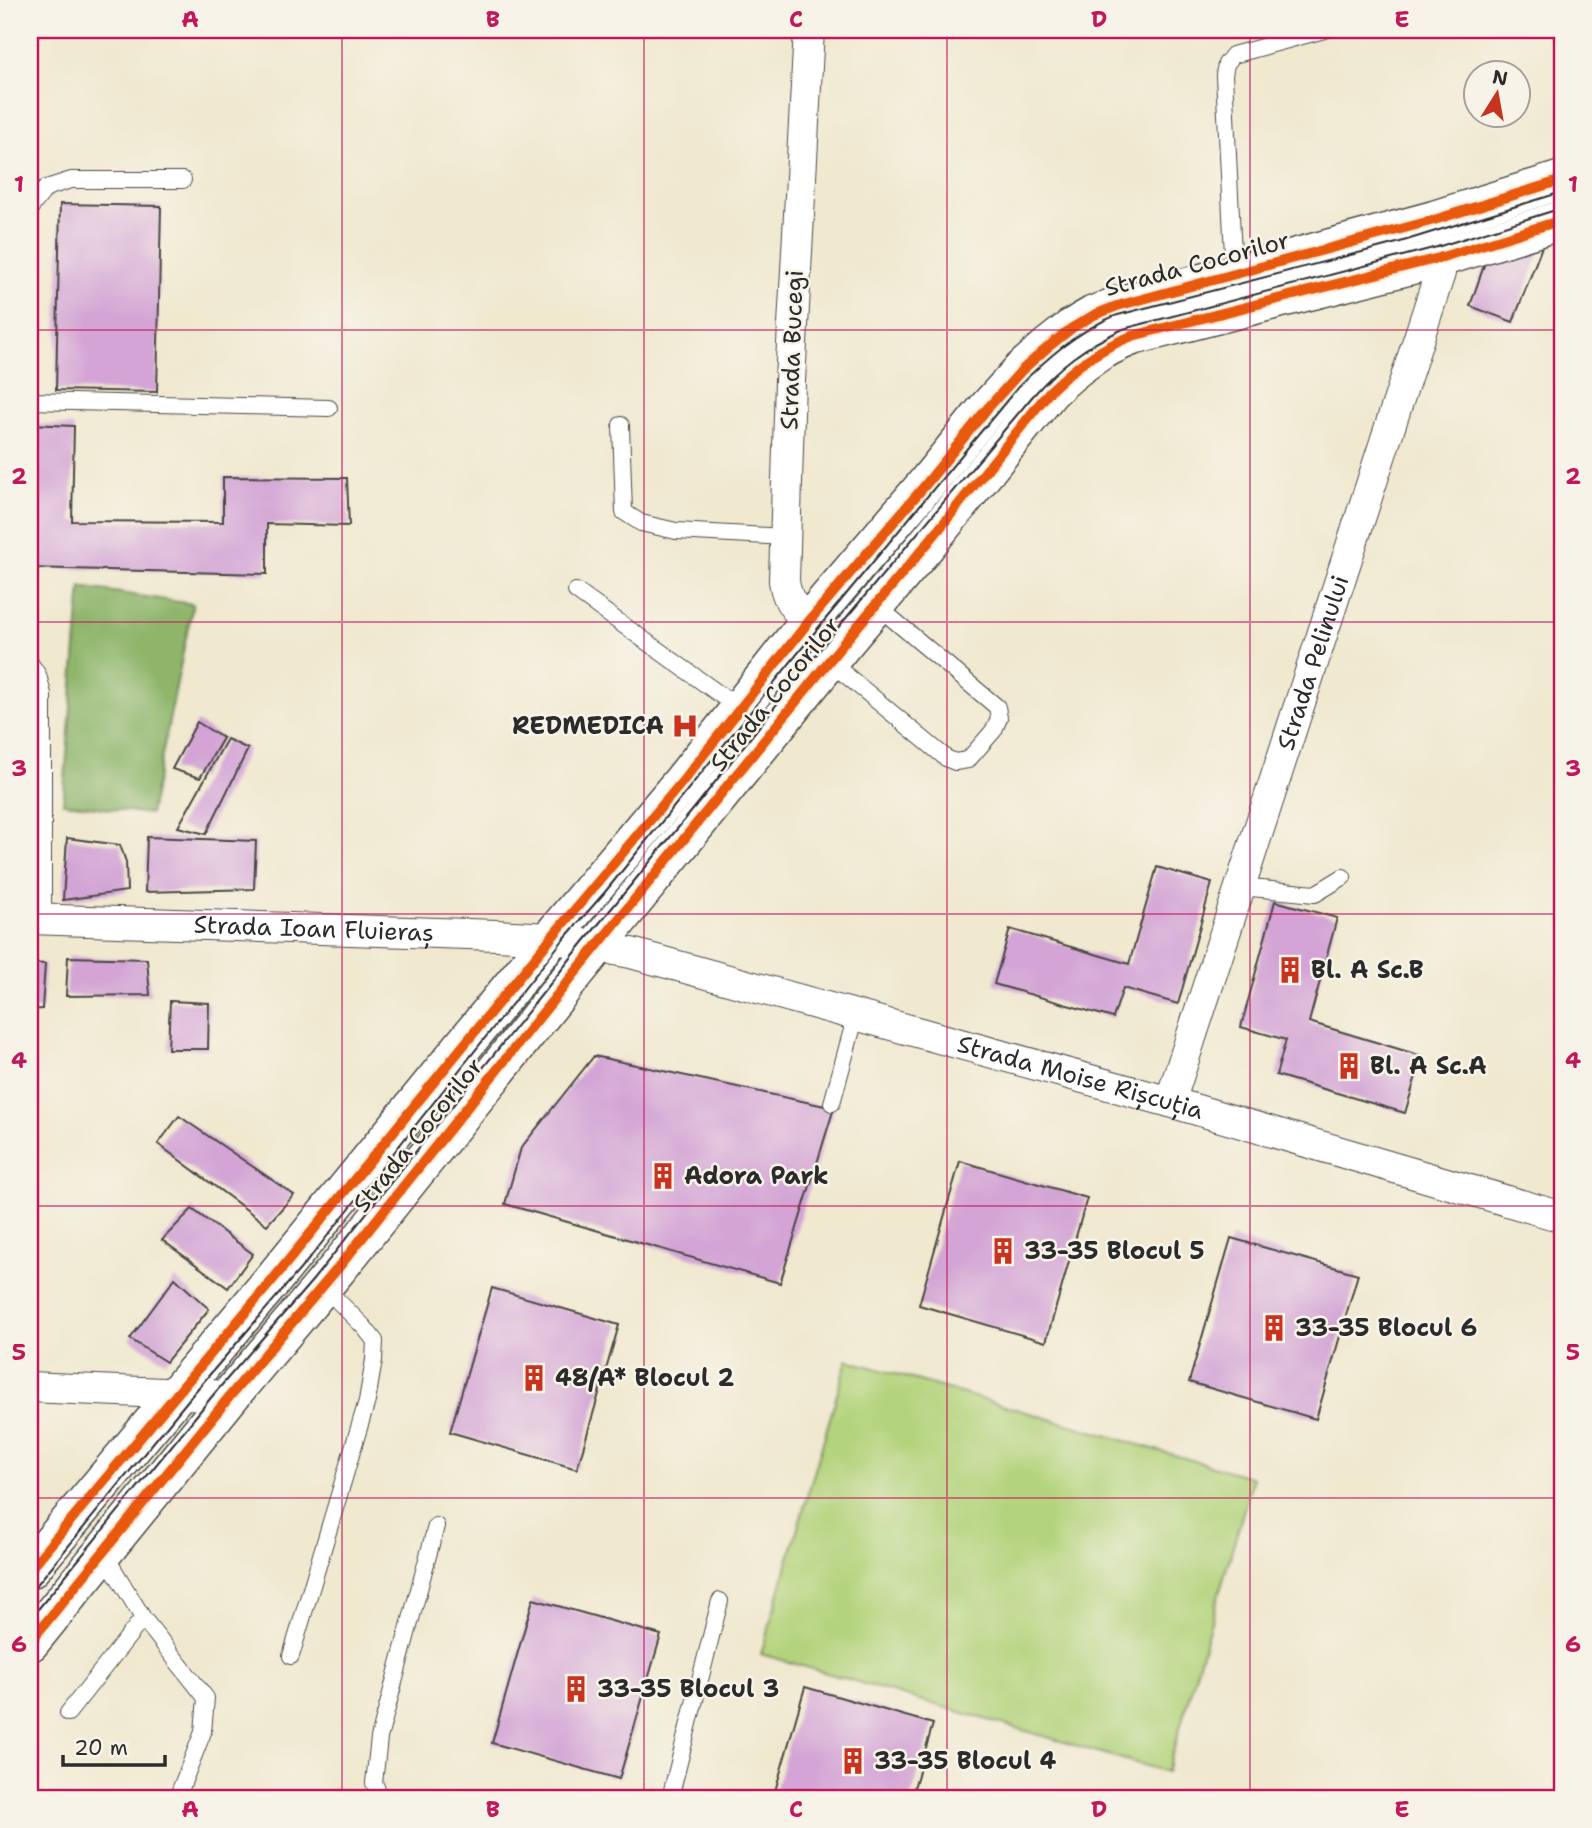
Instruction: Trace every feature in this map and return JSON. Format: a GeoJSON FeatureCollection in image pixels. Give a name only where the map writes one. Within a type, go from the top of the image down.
{"type":"FeatureCollection","features":[{"type":"Feature","properties":{"kind":"main road","name":"Strada Cocorilor"},"geometry":{"type":"LineString","coordinates":[[30,1642],[230,1395],[323,1286],[1050,391],[1078,366],[1107,347],[1235,292],[1434,220],[1562,180]]}},
{"type":"Feature","properties":{"kind":"main road","name":"Strada Cocorilor"},"geometry":{"type":"LineString","coordinates":[[30,1569],[682,782],[810,620],[986,410],[1048,347],[1072,328],[1117,306],[1235,292],[1439,258],[1562,220]]}},
{"type":"Feature","properties":{"kind":"street","name":"Strada Bucegi"},"geometry":{"type":"LineString","coordinates":[[808,30],[790,381],[784,580],[786,594],[792,606],[810,620],[835,653]]}},
{"type":"Feature","properties":{"kind":"street","name":"Strada Pelinului"},"geometry":{"type":"LineString","coordinates":[[1170,1102],[1440,273],[1434,220]]}},
{"type":"Feature","properties":{"kind":"street","name":"Strada Ioan Fluieraș"},"geometry":{"type":"LineString","coordinates":[[36,919],[551,938],[597,946]]}},
{"type":"Feature","properties":{"kind":"street","name":"Strada Moise Rișcuția"},"geometry":{"type":"LineString","coordinates":[[597,946],[631,953],[1170,1102],[1562,1217]]}},
{"type":"Feature","properties":{"kind":"street"},"geometry":{"type":"LineString","coordinates":[[30,1387],[230,1395]]}},
{"type":"Feature","properties":{"kind":"lane"},"geometry":{"type":"LineString","coordinates":[[1235,292],[1224,75],[1226,64],[1233,55],[1324,30]]}},
{"type":"Feature","properties":{"kind":"lane"},"geometry":{"type":"LineString","coordinates":[[30,211],[46,188],[71,180],[183,180]]}},
{"type":"Feature","properties":{"kind":"lane"},"geometry":{"type":"LineString","coordinates":[[30,401],[329,408]]}},
{"type":"Feature","properties":{"kind":"lane"},"geometry":{"type":"LineString","coordinates":[[621,425],[624,512],[641,523],[676,531],[786,537]]}},
{"type":"Feature","properties":{"kind":"lane"},"geometry":{"type":"LineString","coordinates":[[576,591],[740,709]]}},
{"type":"Feature","properties":{"kind":"lane"},"geometry":{"type":"LineString","coordinates":[[835,653],[946,758],[955,762],[968,760],[994,730],[999,718],[997,707],[876,605]]}},
{"type":"Feature","properties":{"kind":"lane"},"geometry":{"type":"LineString","coordinates":[[30,663],[38,675],[43,694],[36,919]]}},
{"type":"Feature","properties":{"kind":"lane"},"geometry":{"type":"LineString","coordinates":[[1240,887],[1315,894],[1343,877]]}},
{"type":"Feature","properties":{"kind":"lane"},"geometry":{"type":"LineString","coordinates":[[832,1103],[856,1015]]}},
{"type":"Feature","properties":{"kind":"lane"},"geometry":{"type":"LineString","coordinates":[[291,1656],[367,1401],[374,1360],[375,1340],[323,1286]]}},
{"type":"Feature","properties":{"kind":"lane"},"geometry":{"type":"LineString","coordinates":[[381,1798],[374,1783],[379,1738],[436,1526]]}},
{"type":"Feature","properties":{"kind":"lane"},"geometry":{"type":"LineString","coordinates":[[103,1552],[143,1618],[206,1698],[203,1732],[177,1798]]}},
{"type":"Feature","properties":{"kind":"lane"},"geometry":{"type":"LineString","coordinates":[[670,1798],[720,1601]]}},
{"type":"Feature","properties":{"kind":"lane"},"geometry":{"type":"LineString","coordinates":[[68,1713],[143,1618]]}},
{"type":"Feature","properties":{"kind":"green space"},"geometry":{"type":"Polygon","coordinates":[[[81,587],[193,604],[150,814],[63,803],[81,587]]]}},
{"type":"Feature","properties":{"kind":"green space"},"geometry":{"type":"Polygon","coordinates":[[[847,1360],[1253,1478],[1167,1772],[761,1654],[847,1360]]]}},
{"type":"Feature","properties":{"kind":"building"},"geometry":{"type":"Polygon","coordinates":[[[60,204],[161,206],[157,392],[56,390],[60,204]]]}},
{"type":"Feature","properties":{"kind":"building"},"geometry":{"type":"Polygon","coordinates":[[[1543,244],[1513,322],[1470,306],[1488,254],[1543,244]]]}},
{"type":"Feature","properties":{"kind":"building"},"geometry":{"type":"Polygon","coordinates":[[[30,424],[74,426],[72,521],[223,522],[223,477],[347,478],[349,526],[267,524],[267,574],[30,568],[30,424]]]}},
{"type":"Feature","properties":{"kind":"building"},"geometry":{"type":"Polygon","coordinates":[[[197,722],[223,738],[200,778],[172,769],[197,722]]]}},
{"type":"Feature","properties":{"kind":"building"},"geometry":{"type":"Polygon","coordinates":[[[227,739],[248,749],[206,834],[178,827],[227,739]]]}},
{"type":"Feature","properties":{"kind":"building"},"geometry":{"type":"Polygon","coordinates":[[[147,837],[256,841],[254,889],[145,892],[147,837]]]}},
{"type":"Feature","properties":{"kind":"building"},"geometry":{"type":"Polygon","coordinates":[[[67,838],[120,845],[126,862],[127,891],[63,900],[67,838]]]}},
{"type":"Feature","properties":{"kind":"building"},"geometry":{"type":"Polygon","coordinates":[[[1157,867],[1212,883],[1178,1004],[1123,988],[1113,1018],[994,984],[1010,929],[1129,964],[1157,867]]]}},
{"type":"Feature","properties":{"kind":"building"},"geometry":{"type":"Polygon","coordinates":[[[1275,901],[1337,918],[1309,1022],[1422,1056],[1405,1113],[1276,1075],[1286,1040],[1241,1027],[1275,901]]]}},
{"type":"Feature","properties":{"kind":"building"},"geometry":{"type":"Polygon","coordinates":[[[68,957],[147,959],[150,995],[66,996],[68,957]]]}},
{"type":"Feature","properties":{"kind":"building"},"geometry":{"type":"Polygon","coordinates":[[[30,963],[45,964],[42,1009],[30,1010],[30,963]]]}},
{"type":"Feature","properties":{"kind":"building"},"geometry":{"type":"Polygon","coordinates":[[[170,1001],[209,1003],[208,1049],[168,1049],[170,1001]]]}},
{"type":"Feature","properties":{"kind":"building","name":"Adora Park"},"geometry":{"type":"Polygon","coordinates":[[[594,1056],[834,1108],[780,1283],[505,1204],[521,1148],[594,1056]]]}},
{"type":"Feature","properties":{"kind":"building"},"geometry":{"type":"Polygon","coordinates":[[[179,1116],[294,1195],[267,1225],[158,1144],[179,1116]]]}},
{"type":"Feature","properties":{"kind":"building","name":"33-35 Blocul 5"},"geometry":{"type":"Polygon","coordinates":[[[960,1161],[1087,1198],[1046,1342],[919,1305],[960,1161]]]}},
{"type":"Feature","properties":{"kind":"building"},"geometry":{"type":"Polygon","coordinates":[[[192,1209],[253,1254],[228,1288],[162,1240],[192,1209]]]}},
{"type":"Feature","properties":{"kind":"building","name":"33-35 Blocul 6"},"geometry":{"type":"Polygon","coordinates":[[[1231,1238],[1358,1274],[1316,1419],[1189,1382],[1231,1238]]]}},
{"type":"Feature","properties":{"kind":"building"},"geometry":{"type":"Polygon","coordinates":[[[175,1278],[209,1309],[166,1362],[130,1339],[175,1278]]]}},
{"type":"Feature","properties":{"kind":"building","name":"48/A* Blocul 2"},"geometry":{"type":"Polygon","coordinates":[[[492,1288],[619,1325],[577,1469],[450,1432],[492,1288]]]}},
{"type":"Feature","properties":{"kind":"building","name":"33-35 Blocul 3"},"geometry":{"type":"Polygon","coordinates":[[[533,1599],[661,1635],[619,1779],[492,1743],[533,1599]]]}},
{"type":"Feature","properties":{"kind":"building","name":"33-35 Blocul 4"},"geometry":{"type":"Polygon","coordinates":[[[805,1687],[933,1724],[911,1798],[773,1798],[805,1687]]]}},
{"type":"Feature","properties":{"kind":"tram line"},"geometry":{"type":"LineString","coordinates":[[30,1593],[193,1394],[309,1259],[563,940],[605,892],[819,627],[1018,387],[1040,366],[1074,338],[1114,316],[1397,243],[1562,192]]}},
{"type":"Feature","properties":{"kind":"tram line"},"geometry":{"type":"LineString","coordinates":[[30,1619],[214,1394],[312,1281],[831,636],[1053,375],[1084,350],[1123,329],[1437,247],[1562,208]]}},
{"type":"Feature","properties":{"kind":"cycle path"},"geometry":{"type":"LineString","coordinates":[[30,1569],[275,1277],[551,938],[682,782],[810,620],[1022,370],[1072,328],[1117,306],[1434,220],[1562,180]]}},
{"type":"Feature","properties":{"kind":"cycle path"},"geometry":{"type":"LineString","coordinates":[[30,1642],[1059,382],[1099,352],[1132,336],[1439,258],[1562,220]]}},
{"type":"Feature","properties":{"kind":"place","name":"REDMEDICA"},"geometry":{"type":"Point","coordinates":[685,726]}},
{"type":"Feature","properties":{"kind":"place","name":"Bl. A Sc.B"},"geometry":{"type":"Point","coordinates":[1290,970]}},
{"type":"Feature","properties":{"kind":"place","name":"Bl. A Sc.A"},"geometry":{"type":"Point","coordinates":[1349,1066]}},
{"type":"Feature","properties":{"kind":"place","name":"Adora Park"},"geometry":{"type":"Point","coordinates":[663,1176]}},
{"type":"Feature","properties":{"kind":"place","name":"33-35 Blocul 5"},"geometry":{"type":"Point","coordinates":[1003,1251]}},
{"type":"Feature","properties":{"kind":"place","name":"33-35 Blocul 6"},"geometry":{"type":"Point","coordinates":[1274,1328]}},
{"type":"Feature","properties":{"kind":"place","name":"48/A* Blocul 2"},"geometry":{"type":"Point","coordinates":[534,1378]}},
{"type":"Feature","properties":{"kind":"place","name":"33-35 Blocul 3"},"geometry":{"type":"Point","coordinates":[576,1689]}},
{"type":"Feature","properties":{"kind":"place","name":"33-35 Blocul 4"},"geometry":{"type":"Point","coordinates":[853,1761]}}]}
